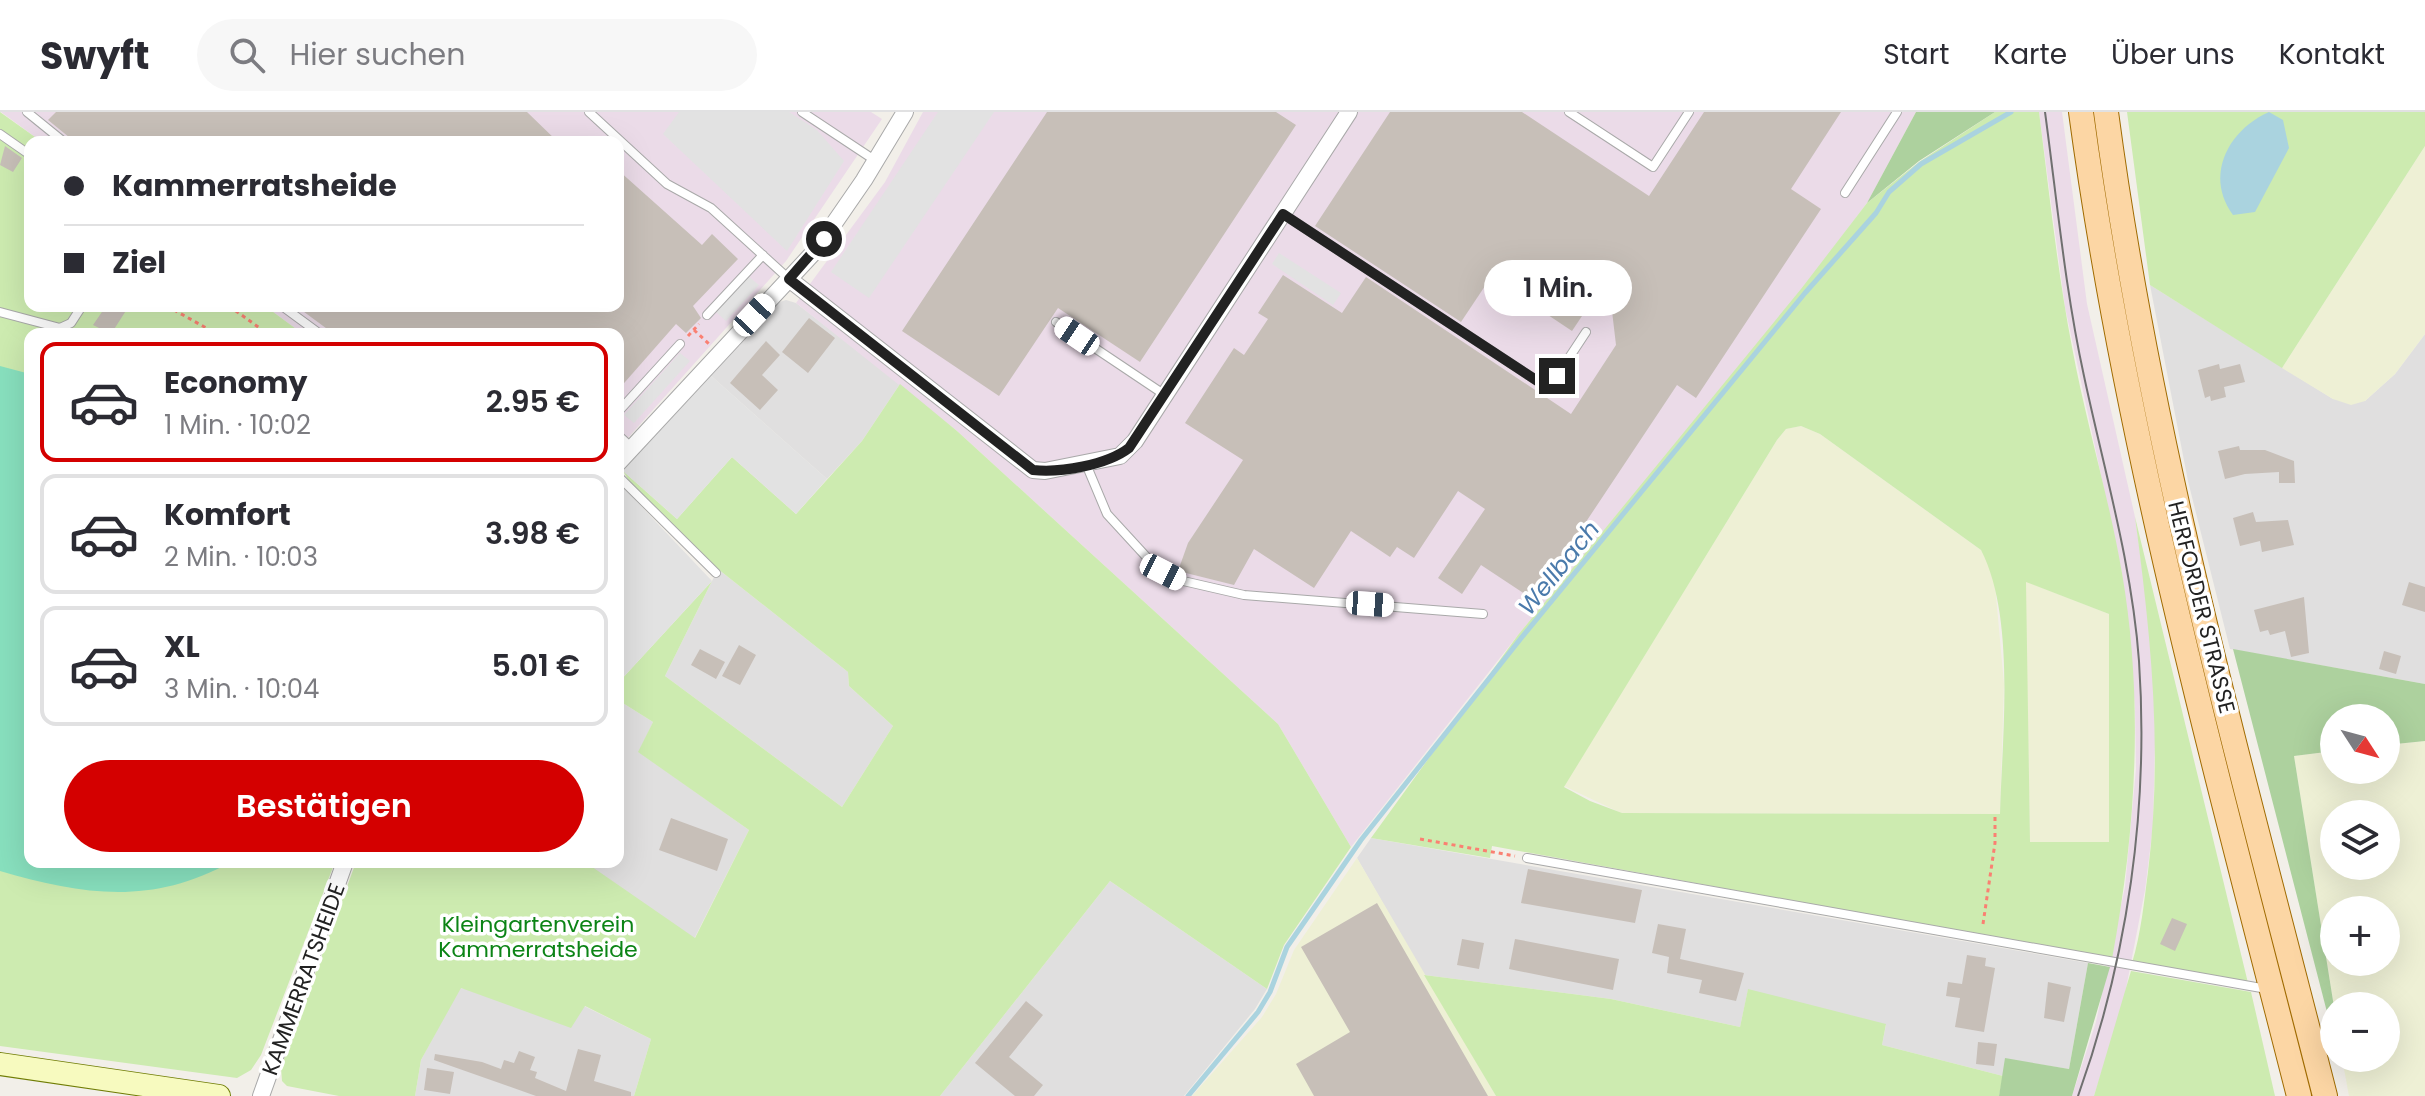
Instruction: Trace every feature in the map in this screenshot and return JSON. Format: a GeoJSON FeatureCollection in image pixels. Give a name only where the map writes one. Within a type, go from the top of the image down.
{"type":"FeatureCollection","features":[{"type":"Feature","properties":{"kind":"main road","name":"HERFORDER STRASSE"},"geometry":{"type":"LineString","coordinates":[[2081,112],[2125,387],[2166,567],[2299,1096]]}},
{"type":"Feature","properties":{"kind":"main road","name":"HERFORDER STRASSE"},"geometry":{"type":"LineString","coordinates":[[2106,112],[2147,376],[2193,575],[2325,1096]]}},
{"type":"Feature","properties":{"kind":"main road"},"geometry":{"type":"LineString","coordinates":[[0,1064],[219,1096]]}},
{"type":"Feature","properties":{"kind":"street"},"geometry":{"type":"LineString","coordinates":[[624,457],[824,239],[905,112]]}},
{"type":"Feature","properties":{"kind":"street"},"geometry":{"type":"LineString","coordinates":[[789,279],[1024,465],[1045,471],[1120,456],[1129,448],[1165,395],[1349,112]]}},
{"type":"Feature","properties":{"kind":"street","name":"KAMMERRATSHEIDE"},"geometry":{"type":"LineString","coordinates":[[261,1096],[343,868]]}},
{"type":"Feature","properties":{"kind":"lane"},"geometry":{"type":"LineString","coordinates":[[27,112],[57,136]]}},
{"type":"Feature","properties":{"kind":"lane"},"geometry":{"type":"LineString","coordinates":[[589,112],[615,136]]}},
{"type":"Feature","properties":{"kind":"lane"},"geometry":{"type":"LineString","coordinates":[[802,112],[876,161]]}},
{"type":"Feature","properties":{"kind":"lane"},"geometry":{"type":"LineString","coordinates":[[1569,112],[1653,167],[1689,112]]}},
{"type":"Feature","properties":{"kind":"lane"},"geometry":{"type":"LineString","coordinates":[[1845,193],[1897,112]]}},
{"type":"Feature","properties":{"kind":"lane"},"geometry":{"type":"LineString","coordinates":[[0,134],[24,151]]}},
{"type":"Feature","properties":{"kind":"lane"},"geometry":{"type":"LineString","coordinates":[[624,144],[667,184],[711,208],[789,279]]}},
{"type":"Feature","properties":{"kind":"lane"},"geometry":{"type":"LineString","coordinates":[[1283,214],[1544,384],[1557,376],[1586,332]]}},
{"type":"Feature","properties":{"kind":"lane"},"geometry":{"type":"LineString","coordinates":[[707,315],[763,255]]}},
{"type":"Feature","properties":{"kind":"lane"},"geometry":{"type":"LineString","coordinates":[[0,312],[60,328],[71,323],[78,312]]}},
{"type":"Feature","properties":{"kind":"lane"},"geometry":{"type":"LineString","coordinates":[[290,312],[312,328]]}},
{"type":"Feature","properties":{"kind":"lane"},"geometry":{"type":"LineString","coordinates":[[1056,322],[1165,395]]}},
{"type":"Feature","properties":{"kind":"lane"},"geometry":{"type":"LineString","coordinates":[[624,405],[680,344]]}},
{"type":"Feature","properties":{"kind":"lane"},"geometry":{"type":"LineString","coordinates":[[624,441],[632,448]]}},
{"type":"Feature","properties":{"kind":"lane"},"geometry":{"type":"LineString","coordinates":[[1086,464],[1107,514],[1152,563],[1179,580],[1244,595],[1483,614]]}},
{"type":"Feature","properties":{"kind":"lane"},"geometry":{"type":"LineString","coordinates":[[624,482],[716,573]]}},
{"type":"Feature","properties":{"kind":"lane"},"geometry":{"type":"LineString","coordinates":[[1527,858],[2272,989]]}},
{"type":"Feature","properties":{"kind":"path"},"geometry":{"type":"LineString","coordinates":[[178,312],[206,328]]}},
{"type":"Feature","properties":{"kind":"path"},"geometry":{"type":"LineString","coordinates":[[237,312],[260,328]]}},
{"type":"Feature","properties":{"kind":"path"},"geometry":{"type":"LineString","coordinates":[[680,344],[707,315]]}},
{"type":"Feature","properties":{"kind":"path"},"geometry":{"type":"LineString","coordinates":[[1981,939],[1995,843],[1995,817]]}},
{"type":"Feature","properties":{"kind":"path"},"geometry":{"type":"LineString","coordinates":[[1420,839],[1527,858]]}},
{"type":"Feature","properties":{"kind":"shaded area"},"geometry":{"type":"Polygon","coordinates":[[[1,112],[871,112],[882,119],[786,261],[624,442],[624,328],[295,328],[273,312],[624,312],[624,136],[34,136],[1,112]]]}},
{"type":"Feature","properties":{"kind":"shaded area"},"geometry":{"type":"Polygon","coordinates":[[[679,112],[789,112],[817,130],[844,161],[787,251],[663,134],[679,112]]]}},
{"type":"Feature","properties":{"kind":"shaded area"},"geometry":{"type":"Polygon","coordinates":[[[923,112],[1916,112],[1867,203],[1802,289],[1518,635],[1351,847],[1278,724],[957,431],[796,303],[885,182],[923,112]]]}},
{"type":"Feature","properties":{"kind":"shaded area"},"geometry":{"type":"Polygon","coordinates":[[[938,112],[994,112],[869,298],[831,272],[938,112]]]}},
{"type":"Feature","properties":{"kind":"shaded area"},"geometry":{"type":"Polygon","coordinates":[[[2039,112],[2062,112],[2087,304],[2135,517],[2152,639],[2156,703],[2153,826],[2145,890],[2123,1004],[2094,1096],[2072,1096],[2096,1022],[2125,887],[2136,769],[2135,707],[2122,573],[2065,307],[2039,112]]]}},
{"type":"Feature","properties":{"kind":"shaded area"},"geometry":{"type":"Polygon","coordinates":[[[1279,253],[1341,293],[1333,305],[1272,264],[1279,253]]]}},
{"type":"Feature","properties":{"kind":"shaded area"},"geometry":{"type":"Polygon","coordinates":[[[748,276],[759,285],[726,321],[716,312],[748,276]]]}},
{"type":"Feature","properties":{"kind":"shaded area"},"geometry":{"type":"Polygon","coordinates":[[[2150,285],[2333,399],[2365,401],[2395,374],[2425,334],[2425,684],[2230,649],[2188,481],[2150,285]]]}},
{"type":"Feature","properties":{"kind":"shaded area"},"geometry":{"type":"Polygon","coordinates":[[[786,300],[796,303],[900,384],[862,441],[827,479],[709,374],[773,304],[786,300]]]}},
{"type":"Feature","properties":{"kind":"shaded area"},"geometry":{"type":"Polygon","coordinates":[[[680,353],[690,361],[634,423],[624,415],[680,353]]]}},
{"type":"Feature","properties":{"kind":"shaded area"},"geometry":{"type":"Polygon","coordinates":[[[709,374],[827,479],[796,514],[732,457],[677,519],[624,470],[709,374]]]}},
{"type":"Feature","properties":{"kind":"shaded area"},"geometry":{"type":"Polygon","coordinates":[[[624,488],[712,581],[624,676],[624,488]]]}},
{"type":"Feature","properties":{"kind":"shaded area"},"geometry":{"type":"Polygon","coordinates":[[[718,569],[848,672],[849,686],[893,726],[842,807],[665,676],[718,569]]]}},
{"type":"Feature","properties":{"kind":"shaded area"},"geometry":{"type":"Polygon","coordinates":[[[624,704],[653,722],[639,752],[749,830],[694,939],[590,868],[624,868],[624,704]]]}},
{"type":"Feature","properties":{"kind":"shaded area"},"geometry":{"type":"Polygon","coordinates":[[[1371,838],[2088,963],[2069,1069],[2006,1059],[2003,1076],[1882,1045],[1886,1025],[1748,990],[1740,1027],[1611,999],[1424,975],[1357,858],[1371,838]]]}},
{"type":"Feature","properties":{"kind":"shaded area"},"geometry":{"type":"Polygon","coordinates":[[[1110,881],[1267,989],[1255,1009],[1184,1096],[940,1096],[1110,881]]]}},
{"type":"Feature","properties":{"kind":"shaded area"},"geometry":{"type":"Polygon","coordinates":[[[460,988],[584,1006],[651,1039],[634,1096],[415,1096],[421,1060],[460,988]]]}},
{"type":"Feature","properties":{"kind":"green space"},"geometry":{"type":"Polygon","coordinates":[[[0,112],[34,136],[24,136],[24,312],[273,312],[295,328],[24,328],[24,868],[333,868],[261,1055],[251,1070],[237,1078],[0,1046],[0,112]]]}},
{"type":"Feature","properties":{"kind":"green space"},"geometry":{"type":"Polygon","coordinates":[[[1916,112],[1995,112],[1919,161],[1867,203],[1916,112]]]}},
{"type":"Feature","properties":{"kind":"green space"},"geometry":{"type":"Polygon","coordinates":[[[1995,112],[2039,112],[2067,318],[2117,545],[2129,621],[2135,718],[2132,815],[2112,959],[1492,846],[1490,858],[1371,838],[1518,635],[1801,289],[1867,203],[1919,162],[1995,112]],[[1801,426],[1786,429],[1777,440],[1564,787],[1622,813],[2000,814],[2003,643],[1992,578],[1981,550],[1820,434],[1801,426]],[[2026,582],[2030,842],[2109,842],[2109,614],[2026,582]]]}},
{"type":"Feature","properties":{"kind":"green space"},"geometry":{"type":"Polygon","coordinates":[[[2127,112],[2425,112],[2425,146],[2282,368],[2150,285],[2127,112]]]}},
{"type":"Feature","properties":{"kind":"green space"},"geometry":{"type":"Polygon","coordinates":[[[2425,146],[2425,334],[2395,374],[2365,401],[2351,405],[2333,399],[2282,368],[2425,146]]]}},
{"type":"Feature","properties":{"kind":"green space"},"geometry":{"type":"Polygon","coordinates":[[[0,366],[24,372],[24,868],[219,868],[173,885],[145,891],[117,892],[60,886],[0,871],[0,366]]]}},
{"type":"Feature","properties":{"kind":"green space","name":"Kleingartenverein Kammerratsheide"},"geometry":{"type":"Polygon","coordinates":[[[900,384],[957,431],[1278,724],[1351,847],[1284,945],[1267,989],[1110,881],[940,1096],[634,1096],[651,1039],[585,1006],[571,1028],[461,988],[421,1060],[415,1096],[339,1096],[287,1086],[282,1081],[281,1067],[354,868],[594,868],[695,938],[749,830],[638,752],[653,722],[624,704],[624,676],[712,581],[665,676],[842,807],[893,726],[849,686],[848,672],[718,569],[629,481],[624,472],[677,519],[732,457],[796,514],[862,441],[900,384]]]}},
{"type":"Feature","properties":{"kind":"green space"},"geometry":{"type":"Polygon","coordinates":[[[1801,426],[1820,434],[1981,550],[1994,574],[2004,684],[2000,814],[1621,813],[1564,786],[1777,440],[1786,429],[1801,426]]]}},
{"type":"Feature","properties":{"kind":"green space"},"geometry":{"type":"Polygon","coordinates":[[[2135,517],[2248,983],[2132,963],[2148,872],[2155,782],[2150,650],[2135,517]]]}},
{"type":"Feature","properties":{"kind":"green space"},"geometry":{"type":"Polygon","coordinates":[[[2025,581],[2109,614],[2110,842],[2030,843],[2025,581]]]}},
{"type":"Feature","properties":{"kind":"green space"},"geometry":{"type":"Polygon","coordinates":[[[2233,649],[2425,684],[2425,741],[2400,744],[2400,704],[2320,704],[2320,753],[2294,756],[2320,919],[2320,976],[2329,976],[2332,992],[2322,992],[2233,649]]]}},
{"type":"Feature","properties":{"kind":"green space"},"geometry":{"type":"Polygon","coordinates":[[[2425,741],[2425,1096],[2349,1096],[2345,1072],[2400,1072],[2400,992],[2332,992],[2329,976],[2400,976],[2400,896],[2320,896],[2320,919],[2294,756],[2320,753],[2320,784],[2400,784],[2400,744],[2425,741]]]}},
{"type":"Feature","properties":{"kind":"green space"},"geometry":{"type":"Polygon","coordinates":[[[1357,858],[1496,1096],[1192,1096],[1262,1017],[1276,994],[1294,950],[1357,858]]]}},
{"type":"Feature","properties":{"kind":"green space"},"geometry":{"type":"Polygon","coordinates":[[[2088,963],[2110,967],[2072,1096],[1999,1096],[2005,1058],[2069,1069],[2088,963]]]}},
{"type":"Feature","properties":{"kind":"green space"},"geometry":{"type":"Polygon","coordinates":[[[2131,971],[2251,992],[2275,1096],[2094,1096],[2131,971]]]}},
{"type":"Feature","properties":{"kind":"green space"},"geometry":{"type":"Polygon","coordinates":[[[1424,975],[1611,999],[1740,1027],[1748,989],[1886,1024],[1882,1045],[2003,1076],[1999,1096],[1496,1096],[1424,975]]]}},
{"type":"Feature","properties":{"kind":"water"},"geometry":{"type":"Polygon","coordinates":[[[2269,112],[2283,120],[2289,148],[2255,212],[2233,215],[2221,185],[2225,156],[2242,130],[2269,112]]]}},
{"type":"Feature","properties":{"kind":"building"},"geometry":{"type":"Polygon","coordinates":[[[56,112],[527,112],[552,136],[68,136],[48,120],[56,112]]]}},
{"type":"Feature","properties":{"kind":"building"},"geometry":{"type":"Polygon","coordinates":[[[1047,112],[1276,112],[1296,125],[1140,362],[1058,308],[999,396],[902,331],[1047,112]]]}},
{"type":"Feature","properties":{"kind":"building"},"geometry":{"type":"Polygon","coordinates":[[[1390,112],[1522,112],[1649,196],[1704,112],[1841,112],[1791,189],[1821,209],[1696,398],[1677,385],[1534,600],[1481,565],[1462,594],[1438,578],[1485,509],[1458,491],[1414,558],[1397,547],[1390,557],[1351,531],[1314,588],[1254,549],[1234,585],[1178,571],[1188,543],[1243,460],[1185,423],[1234,348],[1244,355],[1268,319],[1258,313],[1283,275],[1342,313],[1366,277],[1571,414],[1616,345],[1608,277],[1572,331],[1491,277],[1461,322],[1315,226],[1390,112]]]}},
{"type":"Feature","properties":{"kind":"building"},"geometry":{"type":"Polygon","coordinates":[[[5,146],[22,158],[13,172],[0,165],[5,146]]]}},
{"type":"Feature","properties":{"kind":"building"},"geometry":{"type":"Polygon","coordinates":[[[624,175],[702,245],[712,234],[738,259],[693,306],[701,318],[686,333],[676,324],[624,383],[624,328],[326,328],[304,312],[624,312],[624,175]]]}},
{"type":"Feature","properties":{"kind":"building"},"geometry":{"type":"Polygon","coordinates":[[[102,312],[125,312],[115,328],[93,325],[102,312]]]}},
{"type":"Feature","properties":{"kind":"building"},"geometry":{"type":"Polygon","coordinates":[[[809,318],[835,338],[808,373],[782,352],[809,318]]]}},
{"type":"Feature","properties":{"kind":"building"},"geometry":{"type":"Polygon","coordinates":[[[766,341],[780,355],[762,375],[778,390],[760,410],[730,383],[766,341]]]}},
{"type":"Feature","properties":{"kind":"building"},"geometry":{"type":"Polygon","coordinates":[[[2219,364],[2220,369],[2240,364],[2245,382],[2224,387],[2226,397],[2211,401],[2210,396],[2205,398],[2198,370],[2219,364]]]}},
{"type":"Feature","properties":{"kind":"building"},"geometry":{"type":"Polygon","coordinates":[[[2239,446],[2240,450],[2265,450],[2294,461],[2295,483],[2279,483],[2279,472],[2225,479],[2218,451],[2239,446]]]}},
{"type":"Feature","properties":{"kind":"building"},"geometry":{"type":"Polygon","coordinates":[[[2253,512],[2256,522],[2288,520],[2294,545],[2262,552],[2260,541],[2240,546],[2233,518],[2253,512]]]}},
{"type":"Feature","properties":{"kind":"building"},"geometry":{"type":"Polygon","coordinates":[[[2409,582],[2425,587],[2425,612],[2402,605],[2409,582]]]}},
{"type":"Feature","properties":{"kind":"building"},"geometry":{"type":"Polygon","coordinates":[[[2304,597],[2309,653],[2291,657],[2285,631],[2270,635],[2268,630],[2260,632],[2254,610],[2304,597]]]}},
{"type":"Feature","properties":{"kind":"building"},"geometry":{"type":"Polygon","coordinates":[[[739,645],[756,655],[740,685],[722,676],[739,645]]]}},
{"type":"Feature","properties":{"kind":"building"},"geometry":{"type":"Polygon","coordinates":[[[700,649],[725,662],[716,679],[691,665],[700,649]]]}},
{"type":"Feature","properties":{"kind":"building"},"geometry":{"type":"Polygon","coordinates":[[[2384,651],[2401,656],[2396,674],[2379,669],[2384,651]]]}},
{"type":"Feature","properties":{"kind":"building"},"geometry":{"type":"Polygon","coordinates":[[[671,818],[728,839],[717,871],[659,850],[671,818]]]}},
{"type":"Feature","properties":{"kind":"building"},"geometry":{"type":"Polygon","coordinates":[[[1528,869],[1642,890],[1635,923],[1521,903],[1528,869]]]}},
{"type":"Feature","properties":{"kind":"building"},"geometry":{"type":"Polygon","coordinates":[[[1377,903],[1488,1096],[1314,1096],[1296,1064],[1350,1032],[1301,947],[1377,903]]]}},
{"type":"Feature","properties":{"kind":"building"},"geometry":{"type":"Polygon","coordinates":[[[2172,918],[2187,924],[2175,951],[2160,944],[2172,918]]]}},
{"type":"Feature","properties":{"kind":"building"},"geometry":{"type":"Polygon","coordinates":[[[1658,924],[1686,929],[1680,959],[1744,973],[1736,1001],[1699,993],[1702,980],[1667,973],[1669,957],[1652,953],[1658,924]]]}},
{"type":"Feature","properties":{"kind":"building"},"geometry":{"type":"Polygon","coordinates":[[[1462,939],[1484,943],[1479,969],[1457,965],[1462,939]]]}},
{"type":"Feature","properties":{"kind":"building"},"geometry":{"type":"Polygon","coordinates":[[[1515,939],[1619,959],[1613,990],[1509,969],[1515,939]]]}},
{"type":"Feature","properties":{"kind":"building"},"geometry":{"type":"Polygon","coordinates":[[[1967,955],[1986,958],[1985,966],[1995,968],[1984,1032],[1955,1027],[1960,998],[1946,996],[1948,982],[1962,984],[1967,955]]]}},
{"type":"Feature","properties":{"kind":"building"},"geometry":{"type":"Polygon","coordinates":[[[2048,982],[2071,987],[2064,1022],[2044,1018],[2048,982]]]}},
{"type":"Feature","properties":{"kind":"building"},"geometry":{"type":"Polygon","coordinates":[[[1026,1001],[1043,1015],[1009,1057],[1043,1085],[1034,1096],[1015,1096],[975,1063],[1026,1001]]]}},
{"type":"Feature","properties":{"kind":"building"},"geometry":{"type":"Polygon","coordinates":[[[1978,1042],[1997,1044],[1994,1066],[1976,1064],[1978,1042]]]}},
{"type":"Feature","properties":{"kind":"building"},"geometry":{"type":"Polygon","coordinates":[[[578,1049],[601,1055],[594,1081],[631,1092],[631,1096],[536,1096],[434,1060],[435,1054],[482,1062],[501,1069],[504,1060],[514,1063],[519,1051],[535,1057],[530,1070],[537,1072],[535,1078],[566,1091],[578,1049]]]}},
{"type":"Feature","properties":{"kind":"building"},"geometry":{"type":"Polygon","coordinates":[[[427,1068],[454,1072],[450,1094],[424,1090],[427,1068]]]}},
{"type":"Feature","properties":{"kind":"waterway","name":"Wellbach"},"geometry":{"type":"LineString","coordinates":[[1188,1096],[1258,1012],[1270,992],[1287,947],[1361,840],[1522,637],[1805,293],[1876,213],[1889,192],[1921,164],[2011,112]]}},
{"type":"Feature","properties":{"kind":"tram line"},"geometry":{"type":"LineString","coordinates":[[2045,112],[2077,343],[2130,589],[2139,661],[2141,716],[2141,771],[2131,882],[2110,990],[2078,1096]]}},
{"type":"Feature","properties":{"kind":"route"},"geometry":{"type":"LineString","coordinates":[[824,239],[789,279],[1033,470],[1086,464],[1120,456],[1129,448],[1283,214],[1539,382],[1544,384],[1557,376]]}}]}
